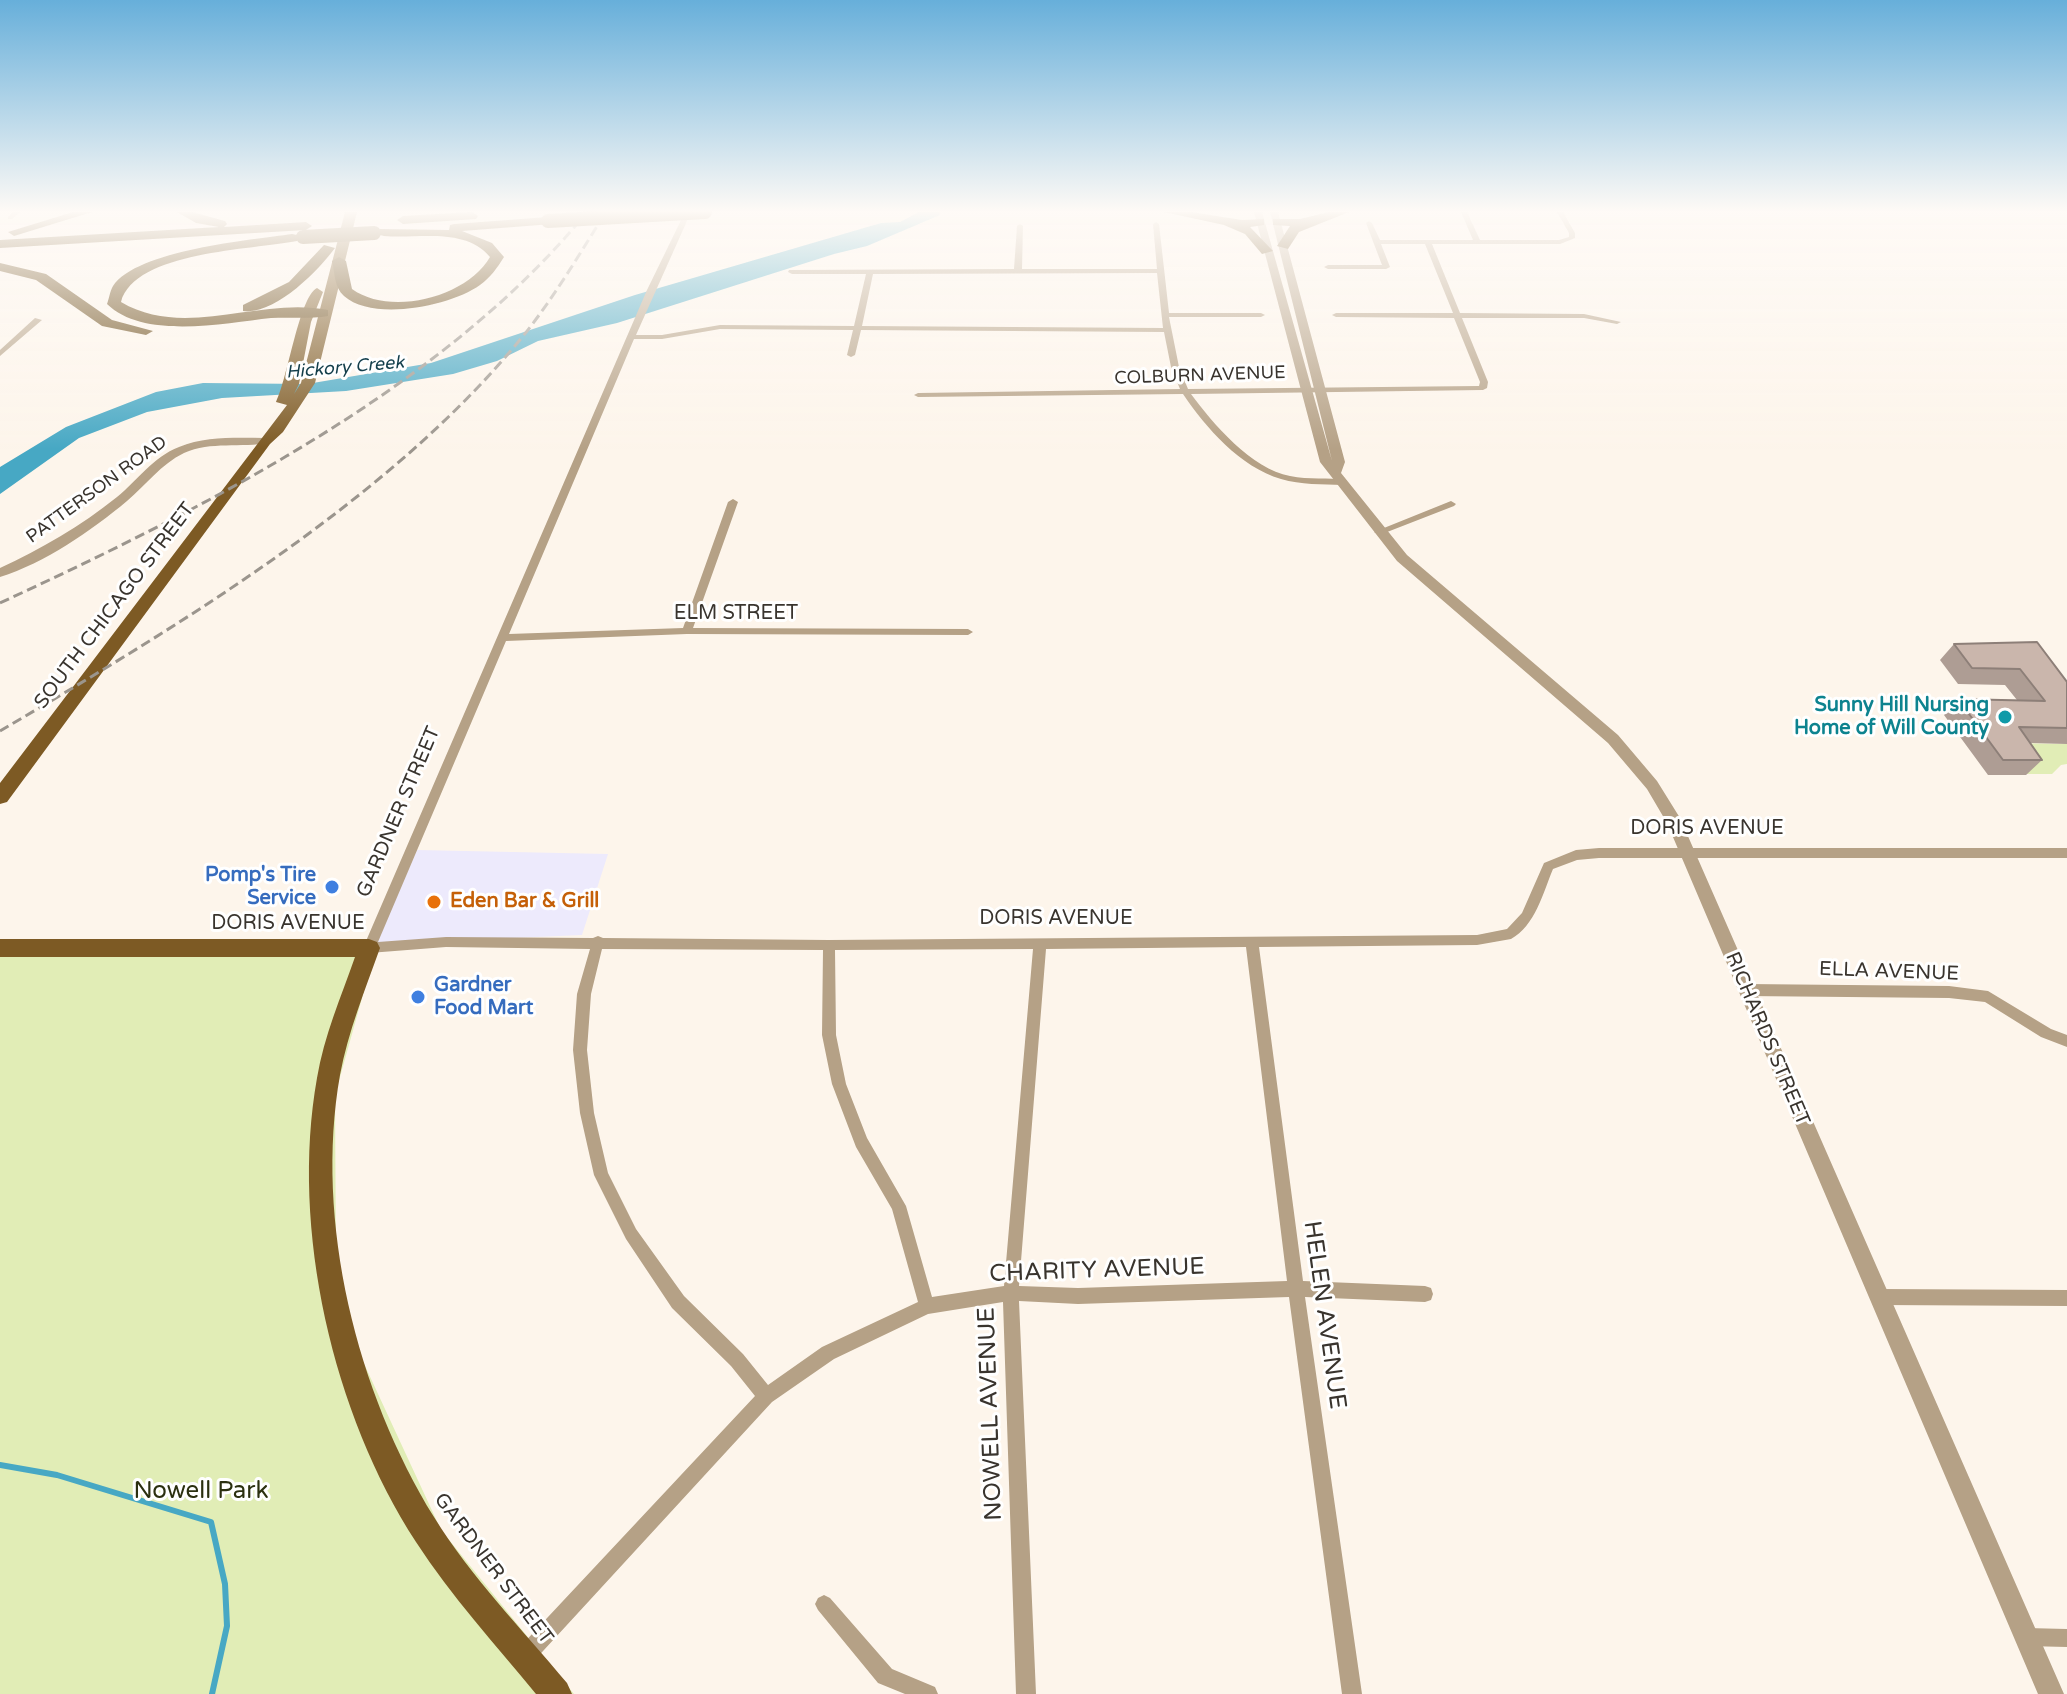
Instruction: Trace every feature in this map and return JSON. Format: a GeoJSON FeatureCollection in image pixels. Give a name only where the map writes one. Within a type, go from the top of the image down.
{"type":"FeatureCollection","features":[{"type":"Feature","properties":{"kind":"highway"},"geometry":{"type":"LineString","coordinates":[[60,291],[99,319],[126,328],[174,331],[313,315]]}},
{"type":"Feature","properties":{"kind":"highway"},"geometry":{"type":"LineString","coordinates":[[116,291],[114,304],[124,313],[142,319],[313,315]]}},
{"type":"Feature","properties":{"kind":"highway"},"geometry":{"type":"LineString","coordinates":[[188,320],[244,309],[286,291]]}},
{"type":"Feature","properties":{"kind":"highway"},"geometry":{"type":"LineString","coordinates":[[347,291],[383,304],[408,304],[460,291]]}},
{"type":"Feature","properties":{"kind":"main road","name":"SOUTH CHICAGO STREET"},"geometry":{"type":"LineString","coordinates":[[0,797],[265,441],[278,429],[292,384],[305,365],[319,291]]}},
{"type":"Feature","properties":{"kind":"main road","name":"SOUTH CHICAGO STREET"},"geometry":{"type":"LineString","coordinates":[[305,365],[313,315],[325,291]]}},
{"type":"Feature","properties":{"kind":"main road","name":"DORIS AVENUE"},"geometry":{"type":"LineString","coordinates":[[0,948],[369,948]]}},
{"type":"Feature","properties":{"kind":"main road","name":"GARDNER STREET"},"geometry":{"type":"LineString","coordinates":[[369,948],[326,1090],[321,1174],[327,1269],[346,1354],[383,1451],[425,1529],[556,1694]]}},
{"type":"Feature","properties":{"kind":"street","name":"GARDNER STREET"},"geometry":{"type":"LineString","coordinates":[[369,948],[651,291]]}},
{"type":"Feature","properties":{"kind":"street"},"geometry":{"type":"LineString","coordinates":[[851,355],[866,291]]}},
{"type":"Feature","properties":{"kind":"street"},"geometry":{"type":"LineString","coordinates":[[1164,291],[1168,330],[1179,381],[1237,449],[1281,477],[1339,477]]}},
{"type":"Feature","properties":{"kind":"street","name":"RICHARDS STREET"},"geometry":{"type":"LineString","coordinates":[[1278,291],[1326,462],[1402,558],[1613,739],[1652,785],[1674,822],[2051,1694]]}},
{"type":"Feature","properties":{"kind":"street","name":"RICHARDS STREET"},"geometry":{"type":"LineString","coordinates":[[1295,291],[1339,462],[1339,477]]}},
{"type":"Feature","properties":{"kind":"street"},"geometry":{"type":"LineString","coordinates":[[1447,291],[1457,316]]}},
{"type":"Feature","properties":{"kind":"street"},"geometry":{"type":"LineString","coordinates":[[1167,315],[1261,315]]}},
{"type":"Feature","properties":{"kind":"street"},"geometry":{"type":"LineString","coordinates":[[1336,315],[1584,316],[1617,322]]}},
{"type":"Feature","properties":{"kind":"street","name":"COLBURN AVENUE"},"geometry":{"type":"LineString","coordinates":[[918,395],[1483,388],[1484,382],[1457,316]]}},
{"type":"Feature","properties":{"kind":"street"},"geometry":{"type":"LineString","coordinates":[[0,354],[38,320]]}},
{"type":"Feature","properties":{"kind":"street"},"geometry":{"type":"LineString","coordinates":[[631,337],[662,337],[720,327],[1168,330]]}},
{"type":"Feature","properties":{"kind":"street","name":"PATTERSON ROAD"},"geometry":{"type":"LineString","coordinates":[[0,573],[29,560],[77,530],[123,498],[175,452],[208,443],[265,441]]}},
{"type":"Feature","properties":{"kind":"street"},"geometry":{"type":"LineString","coordinates":[[687,631],[733,502]]}},
{"type":"Feature","properties":{"kind":"street"},"geometry":{"type":"LineString","coordinates":[[1379,532],[1451,504]]}},
{"type":"Feature","properties":{"kind":"street","name":"ELM STREET"},"geometry":{"type":"LineString","coordinates":[[503,638],[687,631],[968,632]]}},
{"type":"Feature","properties":{"kind":"street","name":"DORIS AVENUE"},"geometry":{"type":"LineString","coordinates":[[369,948],[446,942],[829,945],[1477,940],[1511,934],[1527,916],[1548,866],[1576,855],[1686,852],[2067,853]]}},
{"type":"Feature","properties":{"kind":"street"},"geometry":{"type":"LineString","coordinates":[[598,941],[584,994],[580,1050],[587,1113],[601,1175],[631,1234],[678,1302],[737,1360],[766,1396]]}},
{"type":"Feature","properties":{"kind":"street","name":"NOWELL AVENUE"},"geometry":{"type":"LineString","coordinates":[[1026,1694],[1011,1293],[1040,942]]}},
{"type":"Feature","properties":{"kind":"street","name":"HELEN AVENUE"},"geometry":{"type":"LineString","coordinates":[[1252,942],[1352,1694]]}},
{"type":"Feature","properties":{"kind":"street"},"geometry":{"type":"LineString","coordinates":[[829,945],[829,1035],[839,1084],[861,1142],[899,1206],[927,1306]]}},
{"type":"Feature","properties":{"kind":"street","name":"ELLA AVENUE"},"geometry":{"type":"LineString","coordinates":[[1746,990],[1949,992],[1988,997],[2046,1033],[2067,1041]]}},
{"type":"Feature","properties":{"kind":"street","name":"CHARITY AVENUE"},"geometry":{"type":"LineString","coordinates":[[525,1656],[766,1396],[828,1353],[927,1306],[1011,1293],[1078,1296],[1296,1289],[1425,1294]]}},
{"type":"Feature","properties":{"kind":"street"},"geometry":{"type":"LineString","coordinates":[[1879,1297],[2067,1298]]}},
{"type":"Feature","properties":{"kind":"street"},"geometry":{"type":"LineString","coordinates":[[824,1604],[885,1676],[928,1694]]}},
{"type":"Feature","properties":{"kind":"street"},"geometry":{"type":"LineString","coordinates":[[2026,1637],[2067,1638]]}},
{"type":"Feature","properties":{"kind":"shaded area"},"geometry":{"type":"Polygon","coordinates":[[[417,850],[608,854],[582,935],[376,944],[417,850]]]}},
{"type":"Feature","properties":{"kind":"green space"},"geometry":{"type":"Polygon","coordinates":[[[2003,743],[2067,744],[2067,764],[2061,765],[2052,774],[2025,774],[2003,743]]]}},
{"type":"Feature","properties":{"kind":"green space","name":"Nowell Park"},"geometry":{"type":"Polygon","coordinates":[[[0,954],[374,955],[335,1095],[336,1270],[360,1355],[441,1530],[574,1694],[0,1694],[0,954]]]}},
{"type":"Feature","properties":{"kind":"water"},"geometry":{"type":"Polygon","coordinates":[[[648,291],[717,291],[617,323],[538,341],[497,361],[453,374],[346,391],[222,398],[147,412],[79,438],[0,494],[0,467],[66,427],[156,392],[203,383],[307,384],[431,363],[648,291]]]}},
{"type":"Feature","properties":{"kind":"building"},"geometry":{"type":"Polygon","coordinates":[[[2037,642],[2067,682],[2067,728],[2019,727],[2042,760],[2003,760],[1958,699],[2045,701],[2020,669],[1972,668],[1954,644],[2037,642]]]}},
{"type":"Feature","properties":{"kind":"waterway"},"geometry":{"type":"LineString","coordinates":[[0,1465],[57,1475],[211,1522],[225,1584],[227,1626],[212,1694]]}},
{"type":"Feature","properties":{"kind":"railway"},"geometry":{"type":"LineString","coordinates":[[0,603],[157,527],[316,438],[392,388],[464,334],[511,291]]}},
{"type":"Feature","properties":{"kind":"railway"},"geometry":{"type":"LineString","coordinates":[[0,731],[205,606],[340,510],[403,459],[461,404],[514,347],[555,291]]}},
{"type":"Feature","properties":{"kind":"place","name":"Sunny Hill Nursing Home of Will County"},"geometry":{"type":"Point","coordinates":[2005,717]}},
{"type":"Feature","properties":{"kind":"place","name":"Pomp's Tire Service"},"geometry":{"type":"Point","coordinates":[332,887]}},
{"type":"Feature","properties":{"kind":"place","name":"Eden Bar & Grill"},"geometry":{"type":"Point","coordinates":[434,902]}},
{"type":"Feature","properties":{"kind":"place","name":"Gardner Food Mart"},"geometry":{"type":"Point","coordinates":[418,997]}},
{"type":"Feature","properties":{"kind":"water label","name":"Hickory Creek"},"geometry":{"type":"Point","coordinates":[345,368]}}]}
